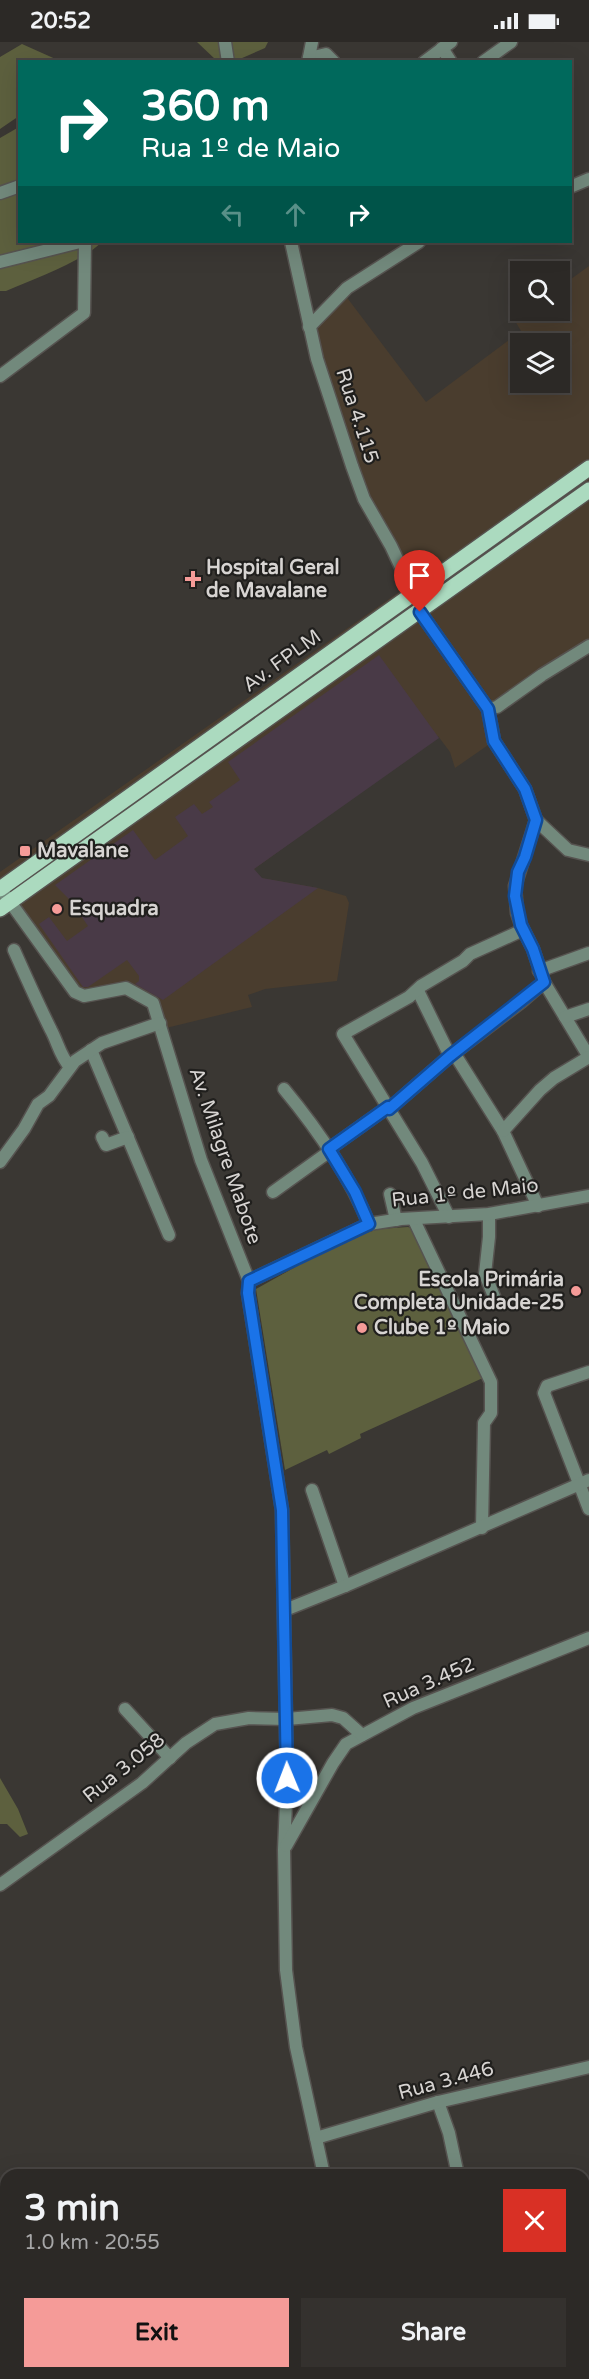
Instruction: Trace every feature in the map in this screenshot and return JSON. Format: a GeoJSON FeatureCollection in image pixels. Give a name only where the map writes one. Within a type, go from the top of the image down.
{"type":"FeatureCollection","features":[{"type":"Feature","properties":{"kind":"main road","name":"Av. FPLM"},"geometry":{"type":"LineString","coordinates":[[0,888],[589,468]]}},
{"type":"Feature","properties":{"kind":"main road","name":"Av. FPLM"},"geometry":{"type":"LineString","coordinates":[[5,905],[589,490]]}},
{"type":"Feature","properties":{"kind":"main road"},"geometry":{"type":"LineString","coordinates":[[460,559],[471,573]]}},
{"type":"Feature","properties":{"kind":"street"},"geometry":{"type":"LineString","coordinates":[[225,42],[228,60]]}},
{"type":"Feature","properties":{"kind":"street"},"geometry":{"type":"LineString","coordinates":[[312,42],[309,60],[326,54],[332,60]]}},
{"type":"Feature","properties":{"kind":"street"},"geometry":{"type":"LineString","coordinates":[[486,60],[511,42]]}},
{"type":"Feature","properties":{"kind":"street"},"geometry":{"type":"LineString","coordinates":[[427,60],[446,45],[450,60]]}},
{"type":"Feature","properties":{"kind":"street"},"geometry":{"type":"LineString","coordinates":[[572,186],[589,179]]}},
{"type":"Feature","properties":{"kind":"street"},"geometry":{"type":"LineString","coordinates":[[0,193],[18,187]]}},
{"type":"Feature","properties":{"kind":"street"},"geometry":{"type":"LineString","coordinates":[[0,262],[76,243]]}},
{"type":"Feature","properties":{"kind":"street"},"geometry":{"type":"LineString","coordinates":[[0,376],[82,316],[85,310],[85,243]]}},
{"type":"Feature","properties":{"kind":"street","name":"Rua 4.115"},"geometry":{"type":"LineString","coordinates":[[291,243],[309,327],[332,407],[364,499],[391,546],[413,593]]}},
{"type":"Feature","properties":{"kind":"street"},"geometry":{"type":"LineString","coordinates":[[309,327],[348,288],[417,243]]}},
{"type":"Feature","properties":{"kind":"street"},"geometry":{"type":"LineString","coordinates":[[420,612],[488,709],[494,741],[525,789],[536,820],[568,850],[589,855]]}},
{"type":"Feature","properties":{"kind":"street"},"geometry":{"type":"LineString","coordinates":[[488,709],[497,706],[589,646]]}},
{"type":"Feature","properties":{"kind":"street"},"geometry":{"type":"LineString","coordinates":[[503,1131],[547,1084],[589,1057],[542,976],[517,913],[515,886],[536,820]]}},
{"type":"Feature","properties":{"kind":"street","name":"Av. Milagre Mabote"},"geometry":{"type":"LineString","coordinates":[[0,888],[5,905],[75,992],[84,996],[126,988],[153,1003],[201,1160],[249,1281],[248,1293],[282,1510],[287,1719],[287,1819],[284,1850],[285,1940],[290,2011],[323,2169]]}},
{"type":"Feature","properties":{"kind":"street"},"geometry":{"type":"LineString","coordinates":[[449,1217],[428,1173],[343,1034],[418,991],[470,954],[523,930]]}},
{"type":"Feature","properties":{"kind":"street"},"geometry":{"type":"LineString","coordinates":[[14,950],[60,1053],[70,1067]]}},
{"type":"Feature","properties":{"kind":"street"},"geometry":{"type":"LineString","coordinates":[[273,1192],[389,1108],[542,976],[589,953]]}},
{"type":"Feature","properties":{"kind":"street"},"geometry":{"type":"LineString","coordinates":[[418,991],[452,1054],[503,1131],[538,1206]]}},
{"type":"Feature","properties":{"kind":"street"},"geometry":{"type":"LineString","coordinates":[[565,1017],[589,1009]]}},
{"type":"Feature","properties":{"kind":"street"},"geometry":{"type":"LineString","coordinates":[[0,1162],[24,1129],[38,1104],[49,1096],[75,1061],[102,1043],[160,1023]]}},
{"type":"Feature","properties":{"kind":"street"},"geometry":{"type":"LineString","coordinates":[[91,1050],[169,1235]]}},
{"type":"Feature","properties":{"kind":"street"},"geometry":{"type":"LineString","coordinates":[[284,1089],[330,1150],[355,1192],[369,1224]]}},
{"type":"Feature","properties":{"kind":"street"},"geometry":{"type":"LineString","coordinates":[[102,1137],[106,1145],[128,1137]]}},
{"type":"Feature","properties":{"kind":"street"},"geometry":{"type":"LineString","coordinates":[[390,1194],[396,1220]]}},
{"type":"Feature","properties":{"kind":"street","name":"Rua 1º de Maio"},"geometry":{"type":"LineString","coordinates":[[249,1281],[369,1224],[489,1214],[589,1196]]}},
{"type":"Feature","properties":{"kind":"street"},"geometry":{"type":"LineString","coordinates":[[489,1214],[485,1274],[495,1299]]}},
{"type":"Feature","properties":{"kind":"street"},"geometry":{"type":"LineString","coordinates":[[414,1220],[491,1382],[490,1413],[484,1423],[482,1528]]}},
{"type":"Feature","properties":{"kind":"street"},"geometry":{"type":"LineString","coordinates":[[589,1372],[547,1386],[544,1393],[584,1482],[589,1509]]}},
{"type":"Feature","properties":{"kind":"street"},"geometry":{"type":"LineString","coordinates":[[285,1610],[482,1528],[584,1482]]}},
{"type":"Feature","properties":{"kind":"street"},"geometry":{"type":"LineString","coordinates":[[312,1490],[345,1586]]}},
{"type":"Feature","properties":{"kind":"street","name":"Rua 3.452"},"geometry":{"type":"LineString","coordinates":[[284,1850],[346,1744],[413,1708],[589,1638]]}},
{"type":"Feature","properties":{"kind":"street"},"geometry":{"type":"LineString","coordinates":[[125,1709],[170,1758]]}},
{"type":"Feature","properties":{"kind":"street"},"geometry":{"type":"LineString","coordinates":[[287,1719],[338,1716],[362,1735]]}},
{"type":"Feature","properties":{"kind":"street","name":"Rua 3.058"},"geometry":{"type":"LineString","coordinates":[[0,1885],[142,1783],[199,1733],[214,1724],[249,1718],[287,1719]]}},
{"type":"Feature","properties":{"kind":"street","name":"Rua 3.446"},"geometry":{"type":"LineString","coordinates":[[316,2138],[438,2102],[589,2067]]}},
{"type":"Feature","properties":{"kind":"street"},"geometry":{"type":"LineString","coordinates":[[438,2102],[449,2133],[457,2169]]}},
{"type":"Feature","properties":{"kind":"shaded area"},"geometry":{"type":"Polygon","coordinates":[[[589,266],[589,646],[488,709],[494,741],[455,768],[450,752],[438,736],[254,869],[261,878],[318,888],[346,896],[349,903],[337,981],[265,989],[248,995],[252,1007],[162,1029],[153,1003],[137,992],[84,996],[0,888],[0,872],[409,585],[375,516],[309,327],[342,291],[426,402],[510,339],[510,393],[570,393],[570,333],[518,333],[521,331],[515,321],[570,321],[570,280],[589,266]]]}},
{"type":"Feature","properties":{"kind":"shaded area"},"geometry":{"type":"Polygon","coordinates":[[[379,655],[439,738],[254,869],[262,878],[318,888],[163,1000],[135,984],[139,981],[139,976],[127,960],[88,987],[83,987],[39,924],[49,917],[67,941],[88,926],[71,901],[55,885],[133,830],[155,860],[188,836],[175,817],[194,804],[202,814],[213,807],[209,802],[240,780],[228,762],[379,655]]]}},
{"type":"Feature","properties":{"kind":"green space"},"geometry":{"type":"Polygon","coordinates":[[[197,42],[268,42],[265,48],[238,60],[216,60],[197,42]]]}},
{"type":"Feature","properties":{"kind":"green space"},"geometry":{"type":"Polygon","coordinates":[[[22,44],[58,60],[18,60],[18,117],[0,129],[0,57],[22,44]]]}},
{"type":"Feature","properties":{"kind":"green space"},"geometry":{"type":"Polygon","coordinates":[[[18,128],[18,243],[101,243],[57,270],[6,291],[0,291],[0,138],[18,128]]]}},
{"type":"Feature","properties":{"kind":"green space","name":"Clube 1º Maio"},"geometry":{"type":"Polygon","coordinates":[[[408,1227],[416,1230],[485,1377],[360,1434],[361,1438],[329,1454],[327,1450],[285,1470],[256,1289],[344,1240],[379,1229],[408,1227]]]}},
{"type":"Feature","properties":{"kind":"green space"},"geometry":{"type":"Polygon","coordinates":[[[0,1778],[18,1809],[28,1834],[20,1837],[7,1824],[0,1824],[0,1778]]]}},
{"type":"Feature","properties":{"kind":"place","name":"Hospital Geral de Mavalane"},"geometry":{"type":"Point","coordinates":[193,579]}},
{"type":"Feature","properties":{"kind":"place","name":"Mavalane"},"geometry":{"type":"Point","coordinates":[25,851]}},
{"type":"Feature","properties":{"kind":"place","name":"Esquadra"},"geometry":{"type":"Point","coordinates":[57,909]}},
{"type":"Feature","properties":{"kind":"place","name":"Escola Primária Completa Unidade-25"},"geometry":{"type":"Point","coordinates":[576,1291]}},
{"type":"Feature","properties":{"kind":"place","name":"Clube 1º Maio"},"geometry":{"type":"Point","coordinates":[362,1328]}},
{"type":"Feature","properties":{"kind":"route"},"geometry":{"type":"LineString","coordinates":[[287,1778],[282,1510],[248,1293],[249,1281],[350,1231],[369,1224],[350,1182],[329,1149],[404,1098],[450,1056],[544,982],[533,949],[521,925],[515,896],[518,872],[536,820],[525,789],[494,741],[488,709],[420,612]]}}]}
